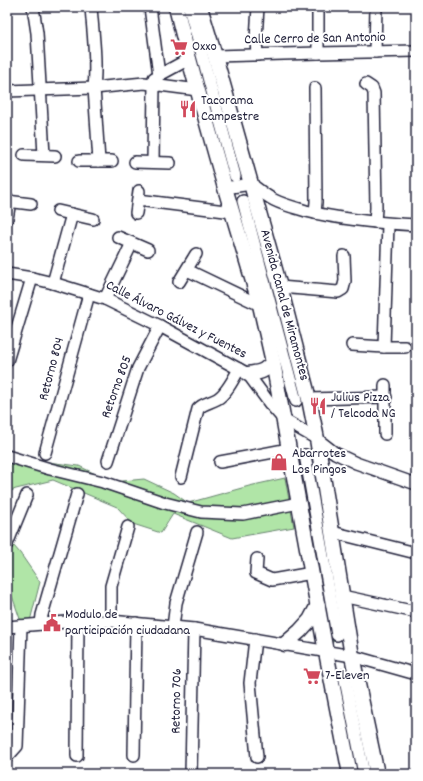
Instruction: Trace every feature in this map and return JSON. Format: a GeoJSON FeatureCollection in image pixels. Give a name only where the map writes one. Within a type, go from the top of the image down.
{"type":"FeatureCollection","features":[{"type":"Feature","properties":{"kind":"main road","name":"Avenida Canal de Miramontes"},"geometry":{"type":"LineString","coordinates":[[176,7],[189,59],[260,305],[273,362],[350,774]]}},
{"type":"Feature","properties":{"kind":"main road","name":"Avenida Canal de Miramontes"},"geometry":{"type":"LineString","coordinates":[[200,7],[280,287],[302,400],[316,439],[352,656],[377,774]]}},
{"type":"Feature","properties":{"kind":"main road"},"geometry":{"type":"LineString","coordinates":[[244,371],[258,372],[265,370],[273,362]]}},
{"type":"Feature","properties":{"kind":"main road"},"geometry":{"type":"LineString","coordinates":[[285,644],[310,620],[318,605]]}},
{"type":"Feature","properties":{"kind":"street"},"geometry":{"type":"LineString","coordinates":[[24,155],[49,156],[40,89],[37,33],[33,7]]}},
{"type":"Feature","properties":{"kind":"street"},"geometry":{"type":"LineString","coordinates":[[91,7],[94,39],[94,88],[99,161]]}},
{"type":"Feature","properties":{"kind":"street"},"geometry":{"type":"LineString","coordinates":[[150,7],[153,162]]}},
{"type":"Feature","properties":{"kind":"street"},"geometry":{"type":"LineString","coordinates":[[188,7],[236,176]]}},
{"type":"Feature","properties":{"kind":"street"},"geometry":{"type":"LineString","coordinates":[[257,55],[256,39],[258,7]]}},
{"type":"Feature","properties":{"kind":"street"},"geometry":{"type":"LineString","coordinates":[[318,7],[318,53]]}},
{"type":"Feature","properties":{"kind":"street"},"geometry":{"type":"LineString","coordinates":[[375,52],[376,7]]}},
{"type":"Feature","properties":{"kind":"street","name":"Calle Cerro de San Antonio"},"geometry":{"type":"LineString","coordinates":[[215,56],[416,51]]}},
{"type":"Feature","properties":{"kind":"street"},"geometry":{"type":"LineString","coordinates":[[152,81],[189,59]]}},
{"type":"Feature","properties":{"kind":"street"},"geometry":{"type":"LineString","coordinates":[[7,90],[94,88],[152,81],[198,90]]}},
{"type":"Feature","properties":{"kind":"street"},"geometry":{"type":"LineString","coordinates":[[366,84],[372,88],[374,93],[375,222]]}},
{"type":"Feature","properties":{"kind":"street"},"geometry":{"type":"LineString","coordinates":[[314,88],[315,213]]}},
{"type":"Feature","properties":{"kind":"street"},"geometry":{"type":"LineString","coordinates":[[79,161],[112,161]]}},
{"type":"Feature","properties":{"kind":"street"},"geometry":{"type":"LineString","coordinates":[[136,162],[170,163]]}},
{"type":"Feature","properties":{"kind":"street"},"geometry":{"type":"LineString","coordinates":[[226,188],[251,184],[274,200],[295,208],[315,213],[388,224],[416,225]]}},
{"type":"Feature","properties":{"kind":"street"},"geometry":{"type":"LineString","coordinates":[[136,213],[139,196],[233,212]]}},
{"type":"Feature","properties":{"kind":"street"},"geometry":{"type":"LineString","coordinates":[[7,219],[9,201],[31,204]]}},
{"type":"Feature","properties":{"kind":"street"},"geometry":{"type":"LineString","coordinates":[[243,201],[302,400],[386,397]]}},
{"type":"Feature","properties":{"kind":"street"},"geometry":{"type":"LineString","coordinates":[[58,211],[93,219]]}},
{"type":"Feature","properties":{"kind":"street"},"geometry":{"type":"LineString","coordinates":[[53,283],[72,214]]}},
{"type":"Feature","properties":{"kind":"street"},"geometry":{"type":"LineString","coordinates":[[384,347],[388,224]]}},
{"type":"Feature","properties":{"kind":"street"},"geometry":{"type":"LineString","coordinates":[[118,237],[148,250]]}},
{"type":"Feature","properties":{"kind":"street"},"geometry":{"type":"LineString","coordinates":[[105,299],[132,243]]}},
{"type":"Feature","properties":{"kind":"street"},"geometry":{"type":"LineString","coordinates":[[179,282],[196,254]]}},
{"type":"Feature","properties":{"kind":"street"},"geometry":{"type":"LineString","coordinates":[[280,287],[338,292],[343,289],[345,281],[344,256]]}},
{"type":"Feature","properties":{"kind":"street"},"geometry":{"type":"LineString","coordinates":[[187,270],[260,305]]}},
{"type":"Feature","properties":{"kind":"street","name":"Calle Álvaro Gálvez y Fuentes"},"geometry":{"type":"LineString","coordinates":[[7,274],[53,283],[105,299],[160,326],[244,371],[284,420],[316,439],[335,453],[356,463],[416,484]]}},
{"type":"Feature","properties":{"kind":"street"},"geometry":{"type":"LineString","coordinates":[[7,361],[32,278]]}},
{"type":"Feature","properties":{"kind":"street","name":"Retorno 804"},"geometry":{"type":"LineString","coordinates":[[45,453],[89,294]]}},
{"type":"Feature","properties":{"kind":"street","name":"Retorno 805"},"geometry":{"type":"LineString","coordinates":[[108,461],[138,368],[160,326]]}},
{"type":"Feature","properties":{"kind":"street"},"geometry":{"type":"LineString","coordinates":[[352,345],[384,347],[405,346]]}},
{"type":"Feature","properties":{"kind":"street"},"geometry":{"type":"LineString","coordinates":[[181,477],[198,409],[201,405],[218,399],[232,382],[244,371]]}},
{"type":"Feature","properties":{"kind":"street"},"geometry":{"type":"LineString","coordinates":[[385,385],[385,434]]}},
{"type":"Feature","properties":{"kind":"street"},"geometry":{"type":"LineString","coordinates":[[220,462],[289,449]]}},
{"type":"Feature","properties":{"kind":"street"},"geometry":{"type":"LineString","coordinates":[[305,455],[337,635]]}},
{"type":"Feature","properties":{"kind":"street"},"geometry":{"type":"LineString","coordinates":[[7,456],[50,469],[103,482],[165,503],[200,512],[243,514],[299,503]]}},
{"type":"Feature","properties":{"kind":"street"},"geometry":{"type":"LineString","coordinates":[[41,624],[42,615],[77,494]]}},
{"type":"Feature","properties":{"kind":"street"},"geometry":{"type":"LineString","coordinates":[[7,544],[26,495]]}},
{"type":"Feature","properties":{"kind":"street"},"geometry":{"type":"LineString","coordinates":[[111,621],[110,586],[128,527]]}},
{"type":"Feature","properties":{"kind":"street"},"geometry":{"type":"LineString","coordinates":[[173,627],[176,603],[197,532]]}},
{"type":"Feature","properties":{"kind":"street"},"geometry":{"type":"LineString","coordinates":[[332,532],[416,553]]}},
{"type":"Feature","properties":{"kind":"street"},"geometry":{"type":"LineString","coordinates":[[257,559],[256,574],[272,580],[312,574]]}},
{"type":"Feature","properties":{"kind":"street"},"geometry":{"type":"LineString","coordinates":[[342,596],[416,612]]}},
{"type":"Feature","properties":{"kind":"street"},"geometry":{"type":"LineString","coordinates":[[77,756],[78,621]]}},
{"type":"Feature","properties":{"kind":"street"},"geometry":{"type":"LineString","coordinates":[[7,628],[78,621],[111,621],[194,629],[352,656],[416,674]]}},
{"type":"Feature","properties":{"kind":"street"},"geometry":{"type":"LineString","coordinates":[[134,755],[136,623]]}},
{"type":"Feature","properties":{"kind":"street"},"geometry":{"type":"LineString","coordinates":[[8,756],[17,746],[21,626]]}},
{"type":"Feature","properties":{"kind":"street","name":"Retorno 706"},"geometry":{"type":"LineString","coordinates":[[191,774],[194,629]]}},
{"type":"Feature","properties":{"kind":"street"},"geometry":{"type":"LineString","coordinates":[[255,639],[250,683],[257,757]]}},
{"type":"Feature","properties":{"kind":"street"},"geometry":{"type":"LineString","coordinates":[[344,675],[364,774]]}},
{"type":"Feature","properties":{"kind":"green space"},"geometry":{"type":"Polygon","coordinates":[[[312,449],[344,639],[332,642],[296,451],[312,449]]]}},
{"type":"Feature","properties":{"kind":"green space"},"geometry":{"type":"Polygon","coordinates":[[[32,460],[79,466],[112,482],[144,479],[174,493],[188,503],[249,486],[285,478],[294,527],[232,538],[173,514],[161,533],[133,524],[117,507],[53,480],[7,492],[7,465],[32,460]]]}},
{"type":"Feature","properties":{"kind":"green space"},"geometry":{"type":"Polygon","coordinates":[[[7,538],[20,553],[40,582],[30,621],[20,619],[11,593],[7,587],[7,538]]]}},
{"type":"Feature","properties":{"kind":"place","name":"Oxxo"},"geometry":{"type":"Point","coordinates":[179,47]}},
{"type":"Feature","properties":{"kind":"place","name":"Tacorama Campestre"},"geometry":{"type":"Point","coordinates":[188,109]}},
{"type":"Feature","properties":{"kind":"place","name":"Julius Pizza / Telcoda NG"},"geometry":{"type":"Point","coordinates":[318,406]}},
{"type":"Feature","properties":{"kind":"place","name":"Abarrotes Los Pingos"},"geometry":{"type":"Point","coordinates":[279,462]}},
{"type":"Feature","properties":{"kind":"place","name":"Modulo de participación ciudadana"},"geometry":{"type":"Point","coordinates":[52,623]}},
{"type":"Feature","properties":{"kind":"place","name":"7-Eleven"},"geometry":{"type":"Point","coordinates":[312,676]}}]}
